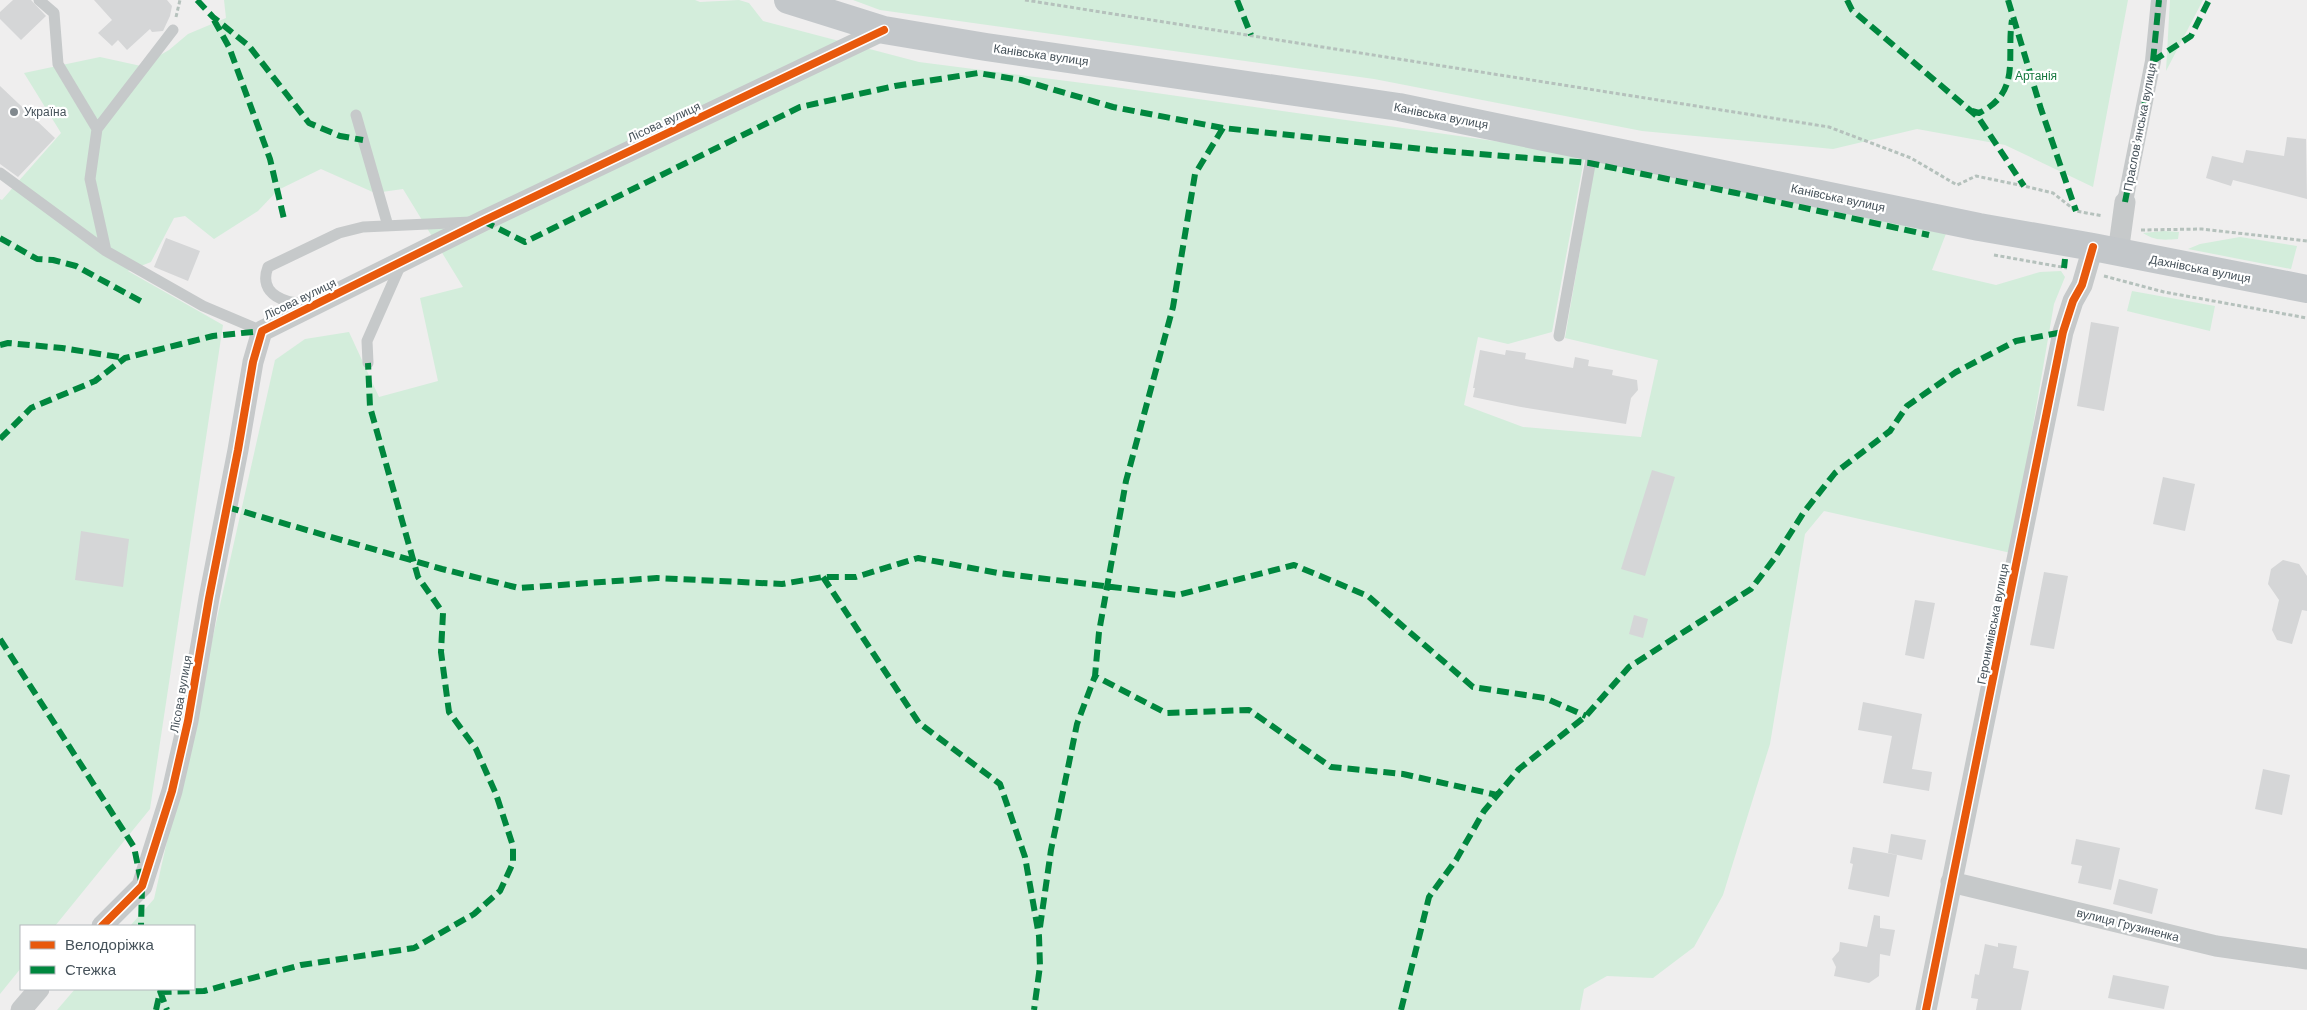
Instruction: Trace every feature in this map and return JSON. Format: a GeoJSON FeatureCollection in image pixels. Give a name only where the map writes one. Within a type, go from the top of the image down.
{"type":"FeatureCollection","features":[{"type":"Feature","properties":{"kind":"main road","name":"Канівська вулиця"},"geometry":{"type":"LineString","coordinates":[[788,0],[884,30],[986,47],[1399,107],[1979,227],[2098,257]]}},
{"type":"Feature","properties":{"kind":"main road","name":"Дахнівська вулиця"},"geometry":{"type":"LineString","coordinates":[[2098,257],[2307,289]]}},
{"type":"Feature","properties":{"kind":"street","name":"Прасловʼянська вулиця"},"geometry":{"type":"LineString","coordinates":[[2098,257],[2122,226],[2153,61],[2159,0]]}},
{"type":"Feature","properties":{"kind":"street","name":"Лісова вулиця"},"geometry":{"type":"LineString","coordinates":[[103,925],[142,886],[172,791],[188,721],[253,362],[262,331],[483,221],[884,30]]}},
{"type":"Feature","properties":{"kind":"street","name":"Геронимівська вулиця"},"geometry":{"type":"LineString","coordinates":[[1926,1010],[2063,332],[2073,301],[2098,257]]}},
{"type":"Feature","properties":{"kind":"street","name":"вулиця Грузиненка"},"geometry":{"type":"LineString","coordinates":[[1951,882],[2216,946],[2307,960]]}},
{"type":"Feature","properties":{"kind":"street"},"geometry":{"type":"LineString","coordinates":[[21,1010],[38,990]]}},
{"type":"Feature","properties":{"kind":"lane"},"geometry":{"type":"LineString","coordinates":[[39,0],[54,13],[58,64],[97,129]]}},
{"type":"Feature","properties":{"kind":"lane"},"geometry":{"type":"LineString","coordinates":[[106,251],[90,180],[97,129],[173,30]]}},
{"type":"Feature","properties":{"kind":"lane"},"geometry":{"type":"LineString","coordinates":[[356,115],[388,226]]}},
{"type":"Feature","properties":{"kind":"lane"},"geometry":{"type":"LineString","coordinates":[[1559,336],[1593,148]]}},
{"type":"Feature","properties":{"kind":"lane"},"geometry":{"type":"LineString","coordinates":[[0,173],[106,251],[203,306],[262,331]]}},
{"type":"Feature","properties":{"kind":"lane"},"geometry":{"type":"LineString","coordinates":[[317,303],[301,304],[271,294],[266,287],[264,277],[268,267],[339,233],[363,227],[483,221]]}},
{"type":"Feature","properties":{"kind":"lane"},"geometry":{"type":"LineString","coordinates":[[368,362],[367,341],[401,263]]}},
{"type":"Feature","properties":{"kind":"path"},"geometry":{"type":"LineString","coordinates":[[1024,0],[1829,127],[1911,158],[1957,185],[1976,176],[2053,193],[2076,211],[2107,217],[2122,226],[2139,230],[2202,229],[2307,241]]}},
{"type":"Feature","properties":{"kind":"path"},"geometry":{"type":"LineString","coordinates":[[2074,216],[2076,211]]}},
{"type":"Feature","properties":{"kind":"path"},"geometry":{"type":"LineString","coordinates":[[2098,257],[2164,292],[2307,318]]}},
{"type":"Feature","properties":{"kind":"green space"},"geometry":{"type":"Polygon","coordinates":[[[224,0],[695,0],[700,2],[739,0],[749,3],[763,21],[919,62],[1114,87],[1585,154],[1552,332],[1508,344],[1478,337],[1464,405],[1523,427],[1641,437],[1658,360],[1565,338],[1596,157],[1947,231],[1932,270],[1996,285],[2040,272],[2061,271],[2065,277],[2054,304],[2011,553],[1824,511],[1805,534],[1770,744],[1723,895],[1694,947],[1653,978],[1607,976],[1584,989],[1580,1010],[57,1010],[74,990],[195,990],[195,925],[131,925],[154,899],[275,360],[305,339],[349,332],[379,397],[438,381],[420,298],[463,287],[403,189],[375,193],[321,169],[278,190],[258,211],[214,239],[185,216],[174,218],[151,262],[128,271],[223,325],[150,809],[56,925],[20,925],[20,969],[0,994],[0,199],[2,200],[61,133],[24,73],[100,57],[141,66],[169,50],[188,34],[226,18],[224,0]]]}},
{"type":"Feature","properties":{"kind":"green space","name":"Артанія"},"geometry":{"type":"Polygon","coordinates":[[[853,0],[2128,0],[2093,187],[2005,145],[1917,129],[1833,149],[1642,131],[1374,79],[880,10],[853,0]]]}},
{"type":"Feature","properties":{"kind":"green space"},"geometry":{"type":"Polygon","coordinates":[[[2170,0],[2203,0],[2166,71],[2170,0]]]}},
{"type":"Feature","properties":{"kind":"green space"},"geometry":{"type":"Polygon","coordinates":[[[2179,232],[2178,239],[2156,239],[2143,233],[2179,232]]]}},
{"type":"Feature","properties":{"kind":"green space"},"geometry":{"type":"Polygon","coordinates":[[[2240,237],[2297,246],[2291,269],[2188,249],[2200,244],[2240,237]]]}},
{"type":"Feature","properties":{"kind":"green space"},"geometry":{"type":"Polygon","coordinates":[[[2132,291],[2215,306],[2210,331],[2127,311],[2132,291]]]}},
{"type":"Feature","properties":{"kind":"building"},"geometry":{"type":"Polygon","coordinates":[[[13,0],[31,0],[46,16],[21,40],[0,19],[0,12],[13,0]]]}},
{"type":"Feature","properties":{"kind":"building"},"geometry":{"type":"Polygon","coordinates":[[[94,0],[167,0],[172,6],[170,16],[163,31],[152,32],[150,29],[127,50],[118,40],[112,46],[98,33],[112,20],[94,0]]]}},
{"type":"Feature","properties":{"kind":"building","name":"Україна"},"geometry":{"type":"Polygon","coordinates":[[[0,86],[55,138],[18,177],[0,164],[0,86]]]}},
{"type":"Feature","properties":{"kind":"building"},"geometry":{"type":"Polygon","coordinates":[[[2287,137],[2306,139],[2307,199],[2233,180],[2231,186],[2206,178],[2212,156],[2243,163],[2246,150],[2284,156],[2287,137]]]}},
{"type":"Feature","properties":{"kind":"building"},"geometry":{"type":"Polygon","coordinates":[[[166,238],[200,251],[188,281],[154,267],[166,238]]]}},
{"type":"Feature","properties":{"kind":"building"},"geometry":{"type":"Polygon","coordinates":[[[2091,322],[2119,327],[2104,411],[2077,406],[2091,322]]]}},
{"type":"Feature","properties":{"kind":"building"},"geometry":{"type":"Polygon","coordinates":[[[1480,350],[1505,355],[1506,350],[1526,353],[1525,359],[1573,368],[1575,357],[1589,360],[1588,366],[1613,370],[1612,375],[1637,380],[1638,390],[1631,398],[1626,424],[1521,407],[1473,397],[1480,350]]]}},
{"type":"Feature","properties":{"kind":"building"},"geometry":{"type":"Polygon","coordinates":[[[1652,470],[1675,477],[1645,576],[1621,569],[1652,470]]]}},
{"type":"Feature","properties":{"kind":"building"},"geometry":{"type":"Polygon","coordinates":[[[2163,477],[2195,484],[2185,531],[2153,524],[2163,477]]]}},
{"type":"Feature","properties":{"kind":"building"},"geometry":{"type":"Polygon","coordinates":[[[81,531],[129,539],[123,587],[75,580],[81,531]]]}},
{"type":"Feature","properties":{"kind":"building"},"geometry":{"type":"Polygon","coordinates":[[[2283,560],[2299,564],[2307,576],[2307,611],[2302,610],[2292,644],[2277,640],[2272,630],[2279,600],[2268,584],[2271,569],[2283,560]]]}},
{"type":"Feature","properties":{"kind":"building"},"geometry":{"type":"Polygon","coordinates":[[[2044,572],[2068,576],[2054,649],[2030,645],[2044,572]]]}},
{"type":"Feature","properties":{"kind":"building"},"geometry":{"type":"Polygon","coordinates":[[[1915,600],[1935,603],[1924,659],[1905,655],[1915,600]]]}},
{"type":"Feature","properties":{"kind":"building"},"geometry":{"type":"Polygon","coordinates":[[[1634,615],[1648,619],[1643,638],[1629,634],[1634,615]]]}},
{"type":"Feature","properties":{"kind":"building"},"geometry":{"type":"Polygon","coordinates":[[[1863,702],[1922,714],[1912,769],[1932,772],[1929,791],[1883,783],[1892,736],[1858,730],[1863,702]]]}},
{"type":"Feature","properties":{"kind":"building"},"geometry":{"type":"Polygon","coordinates":[[[2263,769],[2290,775],[2282,815],[2255,809],[2263,769]]]}},
{"type":"Feature","properties":{"kind":"building"},"geometry":{"type":"Polygon","coordinates":[[[1891,834],[1926,840],[1922,860],[1888,853],[1891,834]]]}},
{"type":"Feature","properties":{"kind":"building"},"geometry":{"type":"Polygon","coordinates":[[[2076,839],[2120,848],[2111,890],[2078,883],[2082,866],[2071,864],[2076,839]]]}},
{"type":"Feature","properties":{"kind":"building"},"geometry":{"type":"Polygon","coordinates":[[[1853,847],[1897,855],[1889,897],[1848,889],[1853,864],[1850,863],[1853,847]]]}},
{"type":"Feature","properties":{"kind":"building"},"geometry":{"type":"Polygon","coordinates":[[[2119,879],[2158,889],[2152,914],[2113,904],[2119,879]]]}},
{"type":"Feature","properties":{"kind":"building"},"geometry":{"type":"Polygon","coordinates":[[[1874,915],[1880,916],[1880,928],[1895,930],[1890,956],[1880,954],[1879,976],[1869,983],[1834,976],[1836,967],[1832,959],[1839,951],[1840,942],[1867,947],[1874,915]]]}},
{"type":"Feature","properties":{"kind":"building"},"geometry":{"type":"Polygon","coordinates":[[[1998,943],[2017,946],[2013,968],[2029,971],[2021,1010],[1976,1010],[1978,999],[1971,998],[1975,974],[1979,975],[1985,944],[1998,947],[1998,943]]]}},
{"type":"Feature","properties":{"kind":"building"},"geometry":{"type":"Polygon","coordinates":[[[2113,975],[2169,986],[2164,1009],[2108,998],[2113,975]]]}},
{"type":"Feature","properties":{"kind":"marked path"},"geometry":{"type":"LineString","coordinates":[[197,0],[213,17],[249,46],[309,123],[340,136],[363,140]]}},
{"type":"Feature","properties":{"kind":"marked path"},"geometry":{"type":"LineString","coordinates":[[1237,0],[1251,35]]}},
{"type":"Feature","properties":{"kind":"marked path"},"geometry":{"type":"LineString","coordinates":[[1847,0],[1852,10],[1978,117],[2024,186]]}},
{"type":"Feature","properties":{"kind":"marked path"},"geometry":{"type":"LineString","coordinates":[[2008,0],[2041,109],[2076,211]]}},
{"type":"Feature","properties":{"kind":"marked path"},"geometry":{"type":"LineString","coordinates":[[2125,202],[2153,61],[2159,0]]}},
{"type":"Feature","properties":{"kind":"marked path"},"geometry":{"type":"LineString","coordinates":[[2153,61],[2191,36],[2209,0]]}},
{"type":"Feature","properties":{"kind":"marked path"},"geometry":{"type":"LineString","coordinates":[[214,20],[229,47],[270,159],[284,219]]}},
{"type":"Feature","properties":{"kind":"marked path"},"geometry":{"type":"LineString","coordinates":[[1972,111],[1979,113],[1993,104],[2007,84],[2012,20]]}},
{"type":"Feature","properties":{"kind":"marked path"},"geometry":{"type":"LineString","coordinates":[[483,221],[525,242],[800,107],[895,86],[978,73],[1021,80],[1113,107],[1223,128],[1432,150],[1589,163],[1929,235]]}},
{"type":"Feature","properties":{"kind":"marked path"},"geometry":{"type":"LineString","coordinates":[[1223,128],[1195,174],[1173,307],[1126,481],[1099,632],[1095,676],[1166,713],[1249,710],[1331,767],[1403,774],[1497,795]]}},
{"type":"Feature","properties":{"kind":"marked path"},"geometry":{"type":"LineString","coordinates":[[0,238],[37,259],[53,260],[76,266],[144,303]]}},
{"type":"Feature","properties":{"kind":"marked path"},"geometry":{"type":"LineString","coordinates":[[2064,268],[2065,259]]}},
{"type":"Feature","properties":{"kind":"marked path"},"geometry":{"type":"LineString","coordinates":[[0,439],[31,408],[95,381],[125,358],[213,336],[262,331]]}},
{"type":"Feature","properties":{"kind":"marked path"},"geometry":{"type":"LineString","coordinates":[[1401,1010],[1429,897],[1456,860],[1484,811],[1519,769],[1586,716],[1629,667],[1751,589],[1774,559],[1804,512],[1835,473],[1890,431],[1907,406],[1956,372],[2016,341],[2063,332]]}},
{"type":"Feature","properties":{"kind":"marked path"},"geometry":{"type":"LineString","coordinates":[[0,345],[8,343],[62,348],[125,358]]}},
{"type":"Feature","properties":{"kind":"marked path"},"geometry":{"type":"LineString","coordinates":[[156,1010],[160,992],[204,991],[301,965],[414,948],[474,914],[500,891],[513,863],[513,846],[496,794],[476,749],[449,712],[441,652],[443,613],[418,577],[370,407],[368,363]]}},
{"type":"Feature","properties":{"kind":"marked path"},"geometry":{"type":"LineString","coordinates":[[227,507],[442,569],[519,588],[657,578],[782,584],[823,577],[856,577],[918,558],[998,573],[1178,595],[1294,565],[1368,596],[1473,687],[1545,698],[1586,716]]}},
{"type":"Feature","properties":{"kind":"marked path"},"geometry":{"type":"LineString","coordinates":[[823,577],[919,723],[1000,784],[1025,857],[1039,936],[1040,966],[1034,1010]]}},
{"type":"Feature","properties":{"kind":"marked path"},"geometry":{"type":"LineString","coordinates":[[0,639],[134,847],[142,886],[141,925]]}},
{"type":"Feature","properties":{"kind":"marked path"},"geometry":{"type":"LineString","coordinates":[[1040,927],[1051,850],[1077,724],[1095,676]]}},
{"type":"Feature","properties":{"kind":"marked path"},"geometry":{"type":"LineString","coordinates":[[160,991],[167,1010]]}},
{"type":"Feature","properties":{"kind":"cycle path"},"geometry":{"type":"LineString","coordinates":[[103,925],[142,886],[172,791],[188,721],[253,362],[262,331],[483,221],[884,30]]}},
{"type":"Feature","properties":{"kind":"cycle path"},"geometry":{"type":"LineString","coordinates":[[1926,1010],[2063,332],[2073,301],[2082,285],[2093,247]]}},
{"type":"Feature","properties":{"kind":"place","name":"Україна"},"geometry":{"type":"Point","coordinates":[14,112]}}]}
